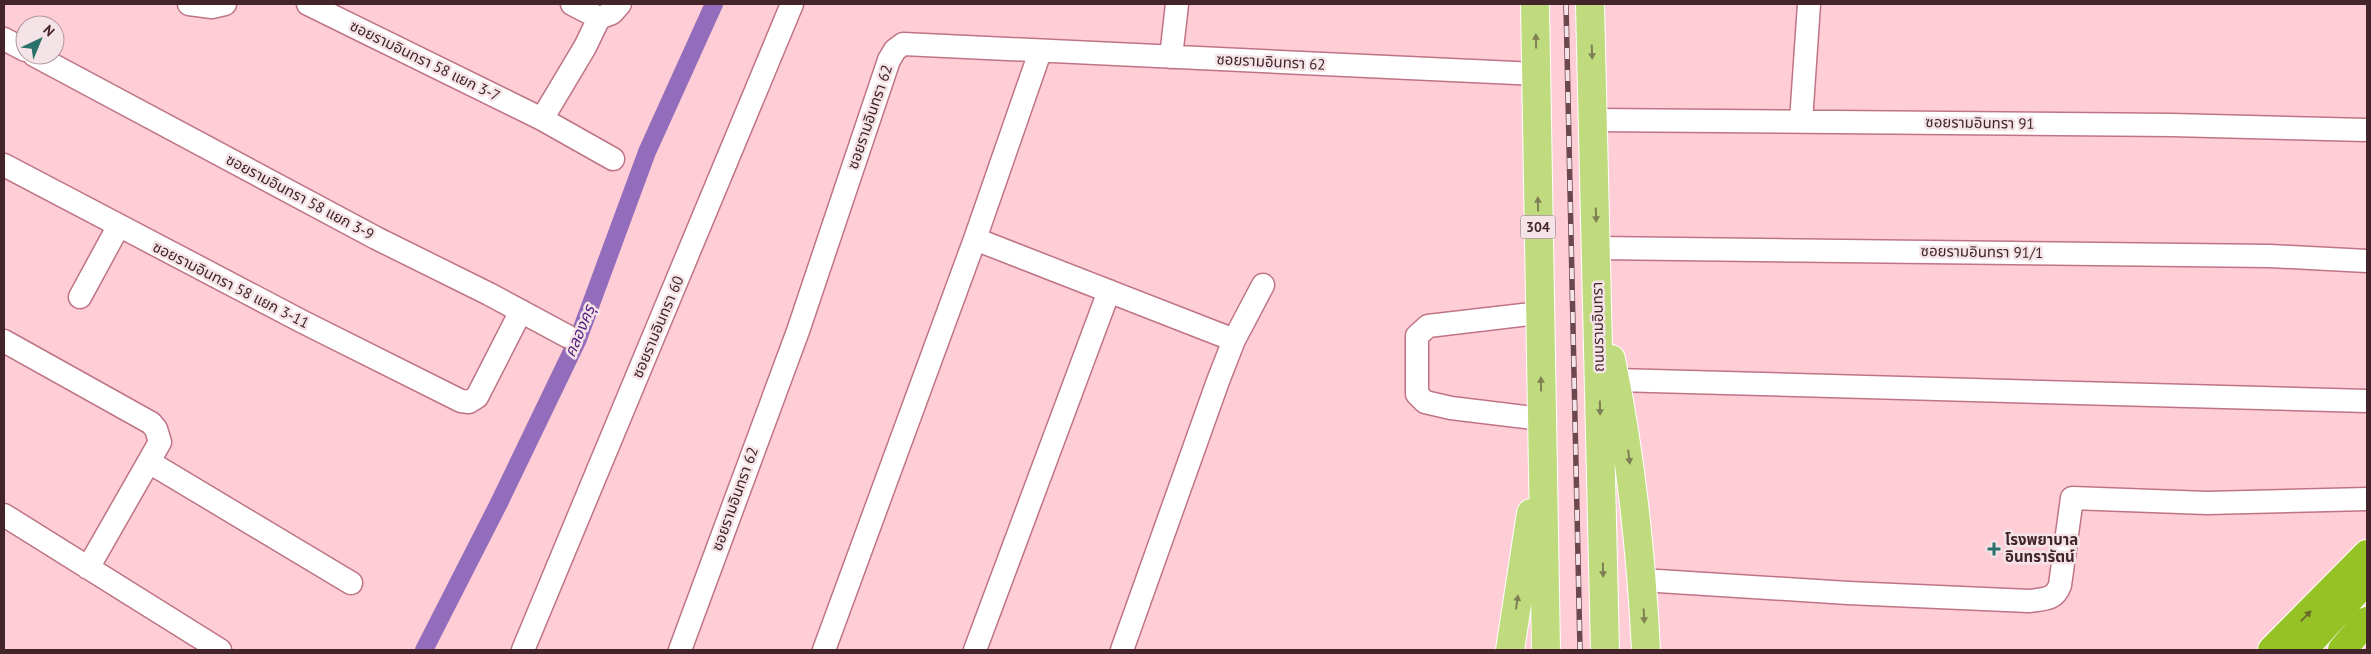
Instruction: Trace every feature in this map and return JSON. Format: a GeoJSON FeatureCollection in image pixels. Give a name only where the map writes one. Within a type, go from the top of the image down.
{"type":"FeatureCollection","features":[{"type":"Feature","properties":{"kind":"highway"},"geometry":{"type":"LineString","coordinates":[[2272,650],[2367,554]]}},
{"type":"Feature","properties":{"kind":"highway"},"geometry":{"type":"LineString","coordinates":[[2303,650],[2367,580]]}},
{"type":"Feature","properties":{"kind":"highway"},"geometry":{"type":"LineString","coordinates":[[2342,650],[2367,621]]}},
{"type":"Feature","properties":{"kind":"main road","name":"304"},"geometry":{"type":"LineString","coordinates":[[1535,4],[1546,650]]}},
{"type":"Feature","properties":{"kind":"main road","name":"ถนนรามอินทรา"},"geometry":{"type":"LineString","coordinates":[[1590,4],[1605,650]]}},
{"type":"Feature","properties":{"kind":"main road"},"geometry":{"type":"LineString","coordinates":[[1597,289],[1628,448],[1642,580],[1646,650]]}},
{"type":"Feature","properties":{"kind":"main road"},"geometry":{"type":"LineString","coordinates":[[1510,650],[1542,450]]}},
{"type":"Feature","properties":{"kind":"street"},"geometry":{"type":"LineString","coordinates":[[189,4],[212,7],[225,4]]}},
{"type":"Feature","properties":{"kind":"street","name":"ซอยรามอินทรา 58 แยก 3-7"},"geometry":{"type":"LineString","coordinates":[[308,4],[542,119],[613,159]]}},
{"type":"Feature","properties":{"kind":"street"},"geometry":{"type":"LineString","coordinates":[[572,4],[599,18]]}},
{"type":"Feature","properties":{"kind":"street"},"geometry":{"type":"LineString","coordinates":[[542,119],[585,47],[599,18],[612,13],[620,4]]}},
{"type":"Feature","properties":{"kind":"street","name":"ซอยรามอินทรา 60"},"geometry":{"type":"LineString","coordinates":[[523,650],[792,4]]}},
{"type":"Feature","properties":{"kind":"street"},"geometry":{"type":"LineString","coordinates":[[1171,57],[1177,4]]}},
{"type":"Feature","properties":{"kind":"street"},"geometry":{"type":"LineString","coordinates":[[1801,122],[1809,4]]}},
{"type":"Feature","properties":{"kind":"street","name":"ซอยรามอินทรา 62"},"geometry":{"type":"LineString","coordinates":[[680,650],[798,331],[892,55],[903,44],[1040,52],[1536,74]]}},
{"type":"Feature","properties":{"kind":"street"},"geometry":{"type":"LineString","coordinates":[[824,650],[975,238],[1040,52]]}},
{"type":"Feature","properties":{"kind":"street","name":"ซอยรามอินทรา 58 แยก 3-9"},"geometry":{"type":"LineString","coordinates":[[53,65],[368,233],[567,336]]}},
{"type":"Feature","properties":{"kind":"street","name":"ซอยรามอินทรา 91"},"geometry":{"type":"LineString","coordinates":[[1594,120],[2172,125],[2367,130]]}},
{"type":"Feature","properties":{"kind":"street","name":"ซอยรามอินทรา 58 แยก 3-11"},"geometry":{"type":"LineString","coordinates":[[4,165],[118,227],[461,401],[469,402],[478,397],[521,311]]}},
{"type":"Feature","properties":{"kind":"street"},"geometry":{"type":"LineString","coordinates":[[80,297],[118,227]]}},
{"type":"Feature","properties":{"kind":"street"},"geometry":{"type":"LineString","coordinates":[[975,238],[1234,340]]}},
{"type":"Feature","properties":{"kind":"street","name":"ซอยรามอินทรา 91/1"},"geometry":{"type":"LineString","coordinates":[[1597,248],[2270,256],[2367,261]]}},
{"type":"Feature","properties":{"kind":"street"},"geometry":{"type":"LineString","coordinates":[[1122,650],[1234,340],[1263,284]]}},
{"type":"Feature","properties":{"kind":"street"},"geometry":{"type":"LineString","coordinates":[[975,650],[1108,291]]}},
{"type":"Feature","properties":{"kind":"street"},"geometry":{"type":"LineString","coordinates":[[1539,313],[1428,326],[1417,336],[1417,394],[1425,402],[1452,408],[1541,419]]}},
{"type":"Feature","properties":{"kind":"street"},"geometry":{"type":"LineString","coordinates":[[4,341],[150,423],[156,429],[160,442],[88,568]]}},
{"type":"Feature","properties":{"kind":"street"},"geometry":{"type":"LineString","coordinates":[[1616,380],[2367,401]]}},
{"type":"Feature","properties":{"kind":"street"},"geometry":{"type":"LineString","coordinates":[[149,462],[351,584]]}},
{"type":"Feature","properties":{"kind":"street"},"geometry":{"type":"LineString","coordinates":[[1642,580],[1848,593],[2029,601],[2050,599],[2057,593],[2060,585],[2072,498],[2207,503],[2367,499]]}},
{"type":"Feature","properties":{"kind":"street"},"geometry":{"type":"LineString","coordinates":[[4,515],[220,650]]}},
{"type":"Feature","properties":{"kind":"waterway","name":"คลองครุ"},"geometry":{"type":"LineString","coordinates":[[424,650],[499,503],[578,339],[647,152],[714,4]]}},
{"type":"Feature","properties":{"kind":"railway"},"geometry":{"type":"LineString","coordinates":[[1566,4],[1580,650]]}},
{"type":"Feature","properties":{"kind":"place","name":"โรงพยาบาล อินทรารัตน์"},"geometry":{"type":"Point","coordinates":[1994,549]}}]}
